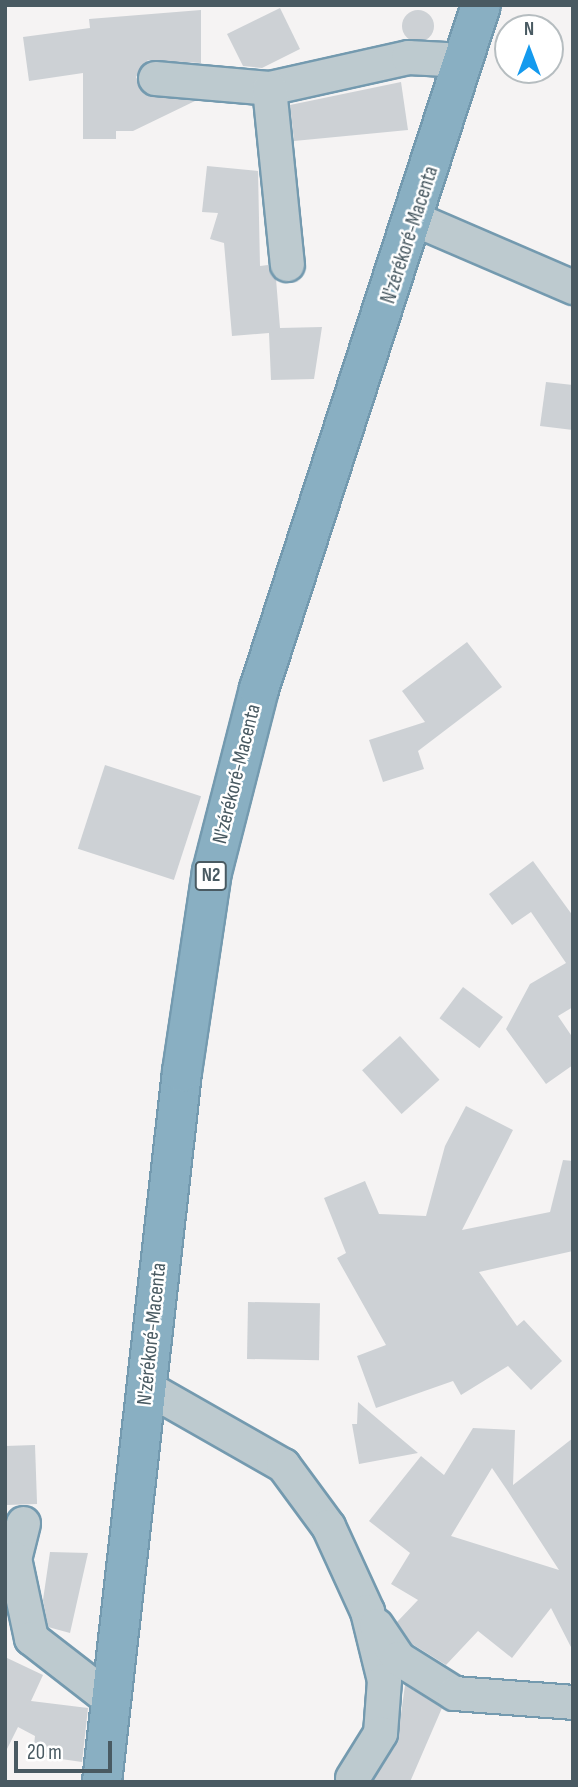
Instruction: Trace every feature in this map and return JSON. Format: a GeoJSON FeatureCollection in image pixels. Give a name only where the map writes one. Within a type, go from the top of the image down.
{"type":"FeatureCollection","features":[{"type":"Feature","properties":{"kind":"highway","name":"N'zérékoré-Macenta"},"geometry":{"type":"LineString","coordinates":[[102,1782],[146,1387],[212,872],[259,689],[415,219],[481,5]]}},
{"type":"Feature","properties":{"kind":"street"},"geometry":{"type":"LineString","coordinates":[[155,78],[269,88],[408,57],[464,60]]}},
{"type":"Feature","properties":{"kind":"street"},"geometry":{"type":"LineString","coordinates":[[269,88],[287,264]]}},
{"type":"Feature","properties":{"kind":"street"},"geometry":{"type":"LineString","coordinates":[[415,219],[573,287]]}},
{"type":"Feature","properties":{"kind":"street"},"geometry":{"type":"LineString","coordinates":[[146,1387],[284,1465],[328,1526],[367,1611],[398,1658],[454,1693],[573,1702]]}},
{"type":"Feature","properties":{"kind":"street"},"geometry":{"type":"LineString","coordinates":[[23,1523],[13,1558],[31,1638],[111,1700]]}},
{"type":"Feature","properties":{"kind":"street"},"geometry":{"type":"LineString","coordinates":[[352,1778],[380,1733],[384,1680],[367,1611]]}},
{"type":"Feature","properties":{"kind":"building"},"geometry":{"type":"Polygon","coordinates":[[[280,8],[300,49],[262,68],[243,66],[227,34],[280,8]]]}},
{"type":"Feature","properties":{"kind":"building"},"geometry":{"type":"Polygon","coordinates":[[[201,10],[201,63],[148,60],[136,77],[145,94],[195,101],[133,131],[116,131],[116,139],[83,139],[83,73],[29,81],[23,37],[90,28],[89,19],[201,10]]]}},
{"type":"Feature","properties":{"kind":"building"},"geometry":{"type":"Polygon","coordinates":[[[418,10],[429,15],[434,26],[429,37],[418,42],[407,37],[402,26],[407,15],[418,10]]]}},
{"type":"Feature","properties":{"kind":"building"},"geometry":{"type":"Polygon","coordinates":[[[401,82],[408,130],[294,141],[290,105],[401,82]]]}},
{"type":"Feature","properties":{"kind":"building"},"geometry":{"type":"Polygon","coordinates":[[[207,166],[258,171],[260,266],[268,265],[276,279],[280,328],[322,327],[314,379],[271,380],[269,333],[232,336],[224,243],[210,239],[218,213],[202,212],[207,166]]]}},
{"type":"Feature","properties":{"kind":"building"},"geometry":{"type":"Polygon","coordinates":[[[546,382],[573,385],[573,430],[540,426],[546,382]]]}},
{"type":"Feature","properties":{"kind":"building"},"geometry":{"type":"Polygon","coordinates":[[[467,642],[502,687],[418,751],[424,769],[383,782],[369,740],[425,722],[402,691],[467,642]]]}},
{"type":"Feature","properties":{"kind":"building"},"geometry":{"type":"Polygon","coordinates":[[[105,765],[201,796],[174,880],[78,849],[105,765]]]}},
{"type":"Feature","properties":{"kind":"building"},"geometry":{"type":"Polygon","coordinates":[[[533,861],[573,916],[573,1007],[558,1016],[573,1038],[573,1065],[546,1084],[506,1029],[530,984],[566,963],[531,912],[512,925],[489,894],[533,861]]]}},
{"type":"Feature","properties":{"kind":"building"},"geometry":{"type":"Polygon","coordinates":[[[463,987],[503,1017],[479,1048],[440,1018],[463,987]]]}},
{"type":"Feature","properties":{"kind":"building"},"geometry":{"type":"Polygon","coordinates":[[[400,1036],[439,1080],[402,1114],[362,1070],[400,1036]]]}},
{"type":"Feature","properties":{"kind":"building"},"geometry":{"type":"Polygon","coordinates":[[[466,1106],[513,1130],[462,1230],[550,1212],[563,1160],[573,1161],[573,1251],[479,1272],[517,1326],[524,1320],[562,1361],[531,1390],[508,1366],[461,1395],[453,1381],[376,1408],[357,1356],[386,1345],[337,1258],[346,1253],[324,1198],[365,1181],[379,1214],[426,1216],[445,1146],[466,1106]]]}},
{"type":"Feature","properties":{"kind":"building"},"geometry":{"type":"Polygon","coordinates":[[[248,1302],[320,1303],[319,1360],[247,1359],[248,1302]]]}},
{"type":"Feature","properties":{"kind":"building"},"geometry":{"type":"Polygon","coordinates":[[[358,1402],[418,1453],[359,1464],[352,1424],[357,1424],[358,1402]]]}},
{"type":"Feature","properties":{"kind":"building"},"geometry":{"type":"Polygon","coordinates":[[[473,1428],[515,1430],[513,1485],[573,1438],[573,1651],[551,1608],[512,1658],[478,1631],[446,1665],[412,1644],[397,1622],[418,1600],[391,1584],[410,1553],[369,1521],[421,1456],[444,1475],[473,1428]],[[492,1468],[451,1536],[559,1570],[492,1468]]]}},
{"type":"Feature","properties":{"kind":"building"},"geometry":{"type":"Polygon","coordinates":[[[35,1445],[37,1504],[7,1505],[5,1446],[35,1445]]]}},
{"type":"Feature","properties":{"kind":"building"},"geometry":{"type":"Polygon","coordinates":[[[50,1552],[88,1553],[70,1633],[48,1627],[43,1600],[50,1552]]]}},
{"type":"Feature","properties":{"kind":"building"},"geometry":{"type":"Polygon","coordinates":[[[5,1657],[43,1675],[31,1701],[88,1708],[82,1762],[33,1755],[35,1736],[18,1727],[5,1753],[5,1657]]]}},
{"type":"Feature","properties":{"kind":"building"},"geometry":{"type":"Polygon","coordinates":[[[405,1685],[442,1708],[410,1782],[372,1782],[397,1743],[405,1685]]]}}]}
